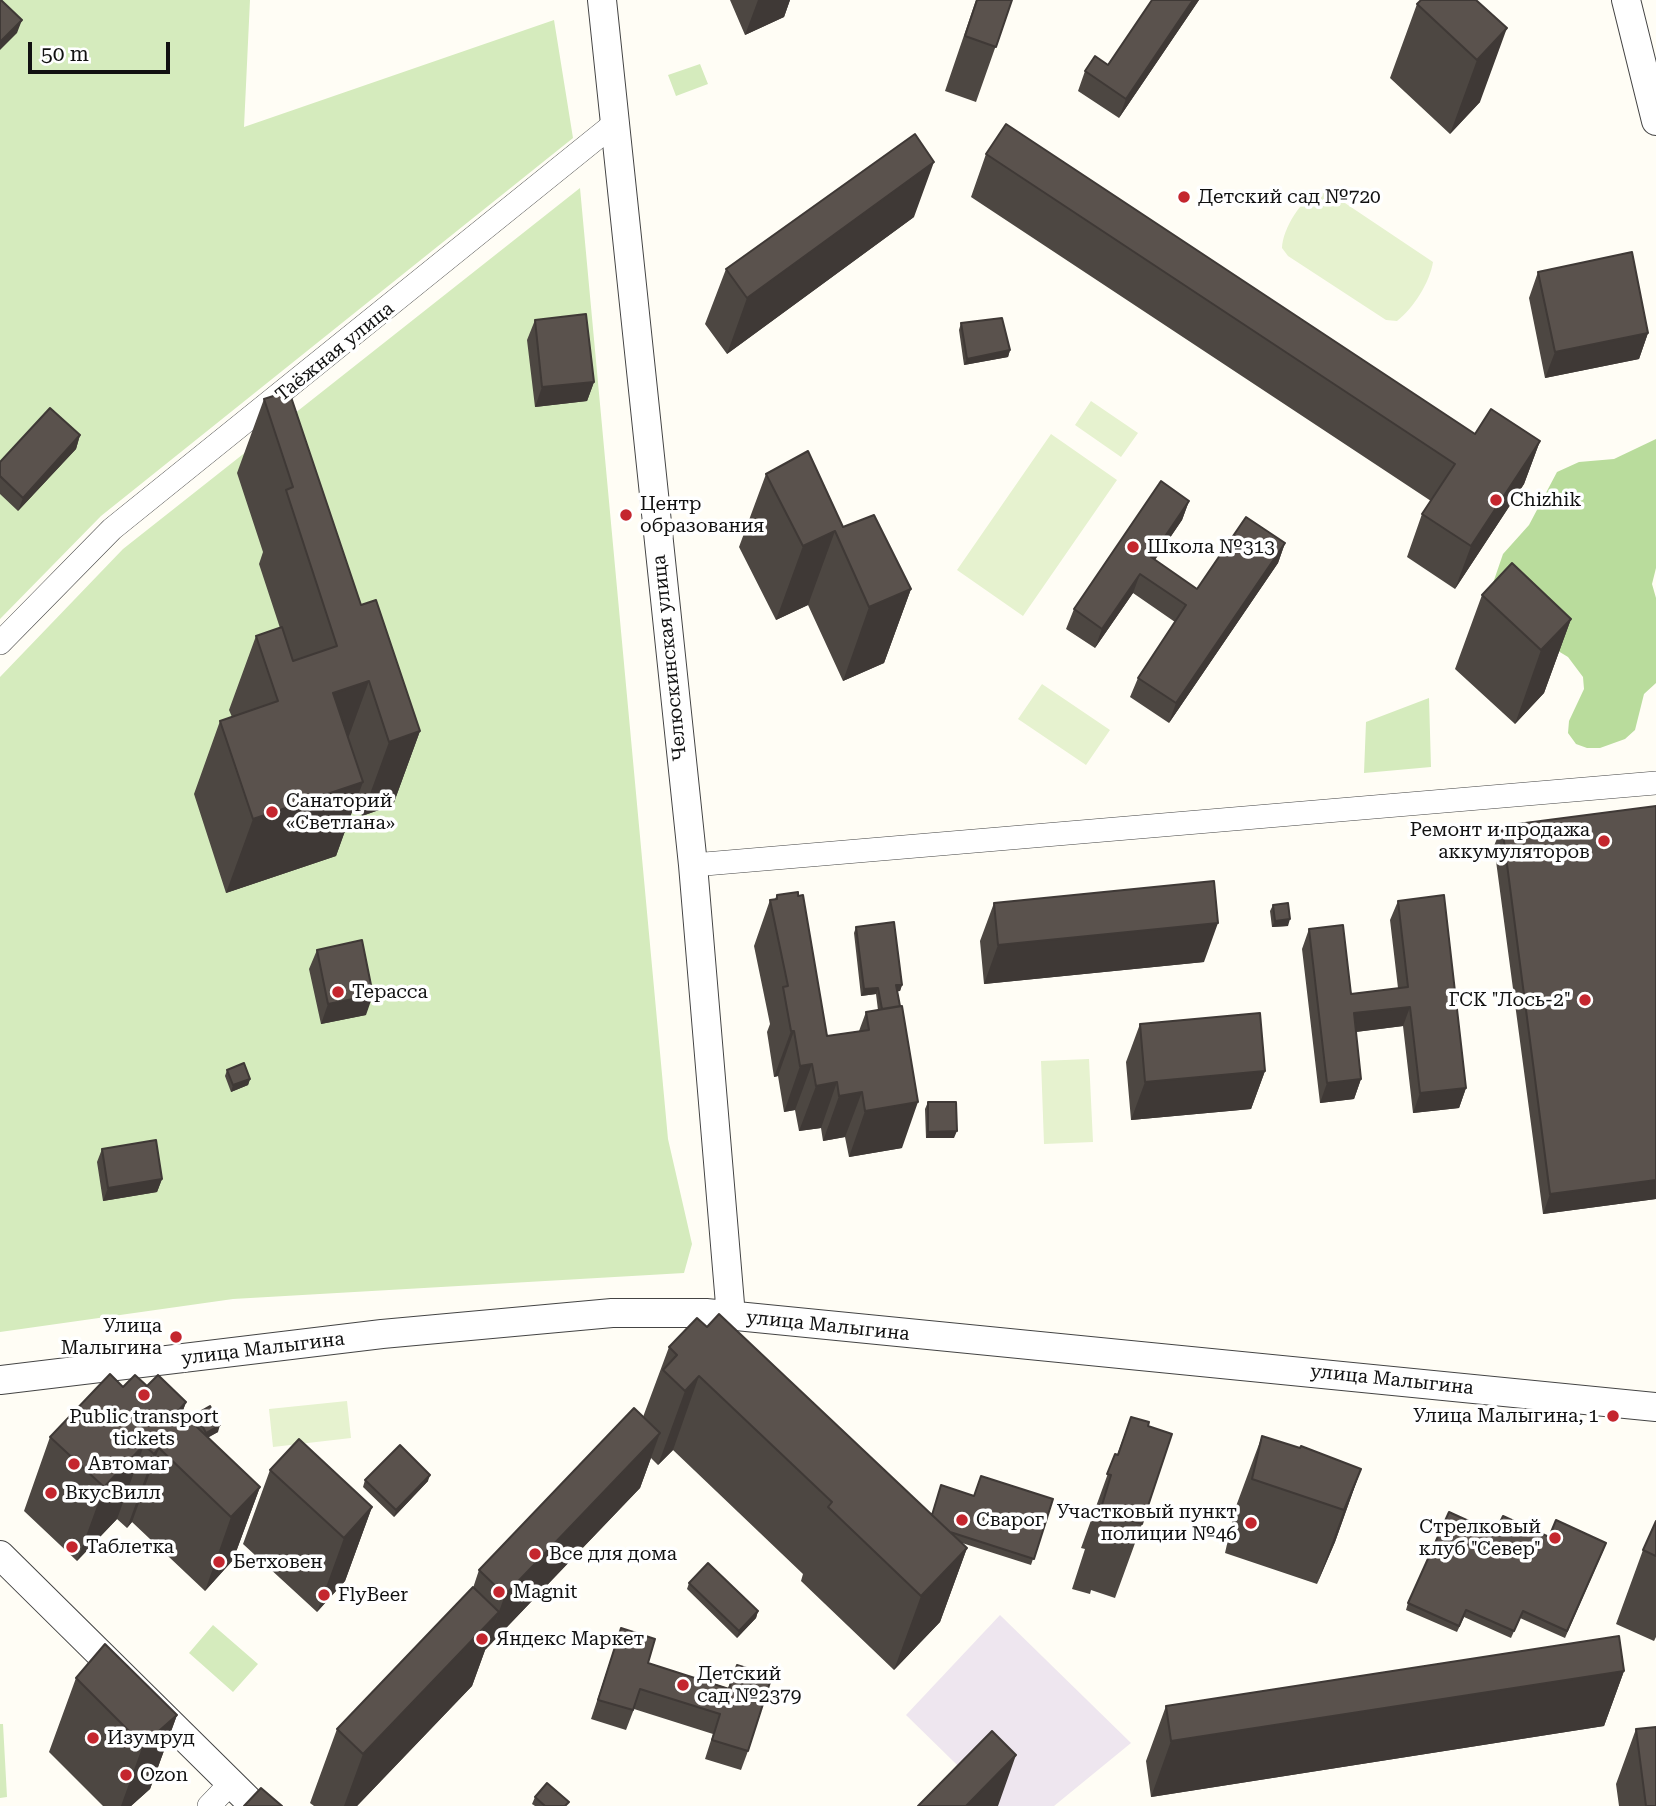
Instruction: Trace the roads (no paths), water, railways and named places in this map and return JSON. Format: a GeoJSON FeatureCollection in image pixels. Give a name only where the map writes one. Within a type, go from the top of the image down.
{"type":"FeatureCollection","features":[{"type":"Feature","properties":{"kind":"street","name":"Челюскинская улица"},"geometry":{"type":"LineString","coordinates":[[602,0],[693,865],[731,1316]]}},
{"type":"Feature","properties":{"kind":"street"},"geometry":{"type":"LineString","coordinates":[[1626,0],[1656,121]]}},
{"type":"Feature","properties":{"kind":"street","name":"Таёжная улица"},"geometry":{"type":"LineString","coordinates":[[0,643],[112,529],[614,124]]}},
{"type":"Feature","properties":{"kind":"street"},"geometry":{"type":"LineString","coordinates":[[693,865],[1656,783]]}},
{"type":"Feature","properties":{"kind":"street","name":"улица Малыгина"},"geometry":{"type":"LineString","coordinates":[[0,1380],[382,1334],[612,1313],[731,1316],[1656,1407]]}},
{"type":"Feature","properties":{"kind":"street"},"geometry":{"type":"LineString","coordinates":[[0,1555],[254,1806]]}},
{"type":"Feature","properties":{"kind":"street"},"geometry":{"type":"LineString","coordinates":[[209,1806],[230,1784]]}},
{"type":"Feature","properties":{"kind":"place","name":"Детский сад №720"},"geometry":{"type":"Point","coordinates":[1184,197]}},
{"type":"Feature","properties":{"kind":"place","name":"Chizhik"},"geometry":{"type":"Point","coordinates":[1496,500]}},
{"type":"Feature","properties":{"kind":"place","name":"Центр образования"},"geometry":{"type":"Point","coordinates":[626,515]}},
{"type":"Feature","properties":{"kind":"place","name":"Школа №313"},"geometry":{"type":"Point","coordinates":[1133,547]}},
{"type":"Feature","properties":{"kind":"place","name":"Санаторий «Светлана»"},"geometry":{"type":"Point","coordinates":[272,812]}},
{"type":"Feature","properties":{"kind":"place","name":"Ремонт и продажа аккумуляторов"},"geometry":{"type":"Point","coordinates":[1604,841]}},
{"type":"Feature","properties":{"kind":"place","name":"Терасса"},"geometry":{"type":"Point","coordinates":[338,992]}},
{"type":"Feature","properties":{"kind":"place","name":"ГСК \"Лось-2\""},"geometry":{"type":"Point","coordinates":[1585,1000]}},
{"type":"Feature","properties":{"kind":"place","name":"Улица Малыгина"},"geometry":{"type":"Point","coordinates":[176,1337]}},
{"type":"Feature","properties":{"kind":"place","name":"Public transport tickets"},"geometry":{"type":"Point","coordinates":[144,1395]}},
{"type":"Feature","properties":{"kind":"place","name":"Улица Малыгина, 1"},"geometry":{"type":"Point","coordinates":[1613,1416]}},
{"type":"Feature","properties":{"kind":"place","name":"Автомаг"},"geometry":{"type":"Point","coordinates":[74,1464]}},
{"type":"Feature","properties":{"kind":"place","name":"ВкусВилл"},"geometry":{"type":"Point","coordinates":[51,1493]}},
{"type":"Feature","properties":{"kind":"place","name":"Сварог"},"geometry":{"type":"Point","coordinates":[962,1520]}},
{"type":"Feature","properties":{"kind":"place","name":"Участковый пункт полиции №46"},"geometry":{"type":"Point","coordinates":[1251,1523]}},
{"type":"Feature","properties":{"kind":"place","name":"Стрелковый клуб \"Север\""},"geometry":{"type":"Point","coordinates":[1555,1538]}},
{"type":"Feature","properties":{"kind":"place","name":"Таблетка"},"geometry":{"type":"Point","coordinates":[72,1547]}},
{"type":"Feature","properties":{"kind":"place","name":"Все для дома"},"geometry":{"type":"Point","coordinates":[535,1554]}},
{"type":"Feature","properties":{"kind":"place","name":"Бетховен"},"geometry":{"type":"Point","coordinates":[219,1562]}},
{"type":"Feature","properties":{"kind":"place","name":"Magnit"},"geometry":{"type":"Point","coordinates":[499,1592]}},
{"type":"Feature","properties":{"kind":"place","name":"FlyBeer"},"geometry":{"type":"Point","coordinates":[324,1595]}},
{"type":"Feature","properties":{"kind":"place","name":"Яндекс Маркет"},"geometry":{"type":"Point","coordinates":[482,1639]}},
{"type":"Feature","properties":{"kind":"place","name":"Детский сад №2379"},"geometry":{"type":"Point","coordinates":[683,1685]}},
{"type":"Feature","properties":{"kind":"place","name":"Изумруд"},"geometry":{"type":"Point","coordinates":[93,1738]}},
{"type":"Feature","properties":{"kind":"place","name":"Ozon"},"geometry":{"type":"Point","coordinates":[126,1775]}}]}
